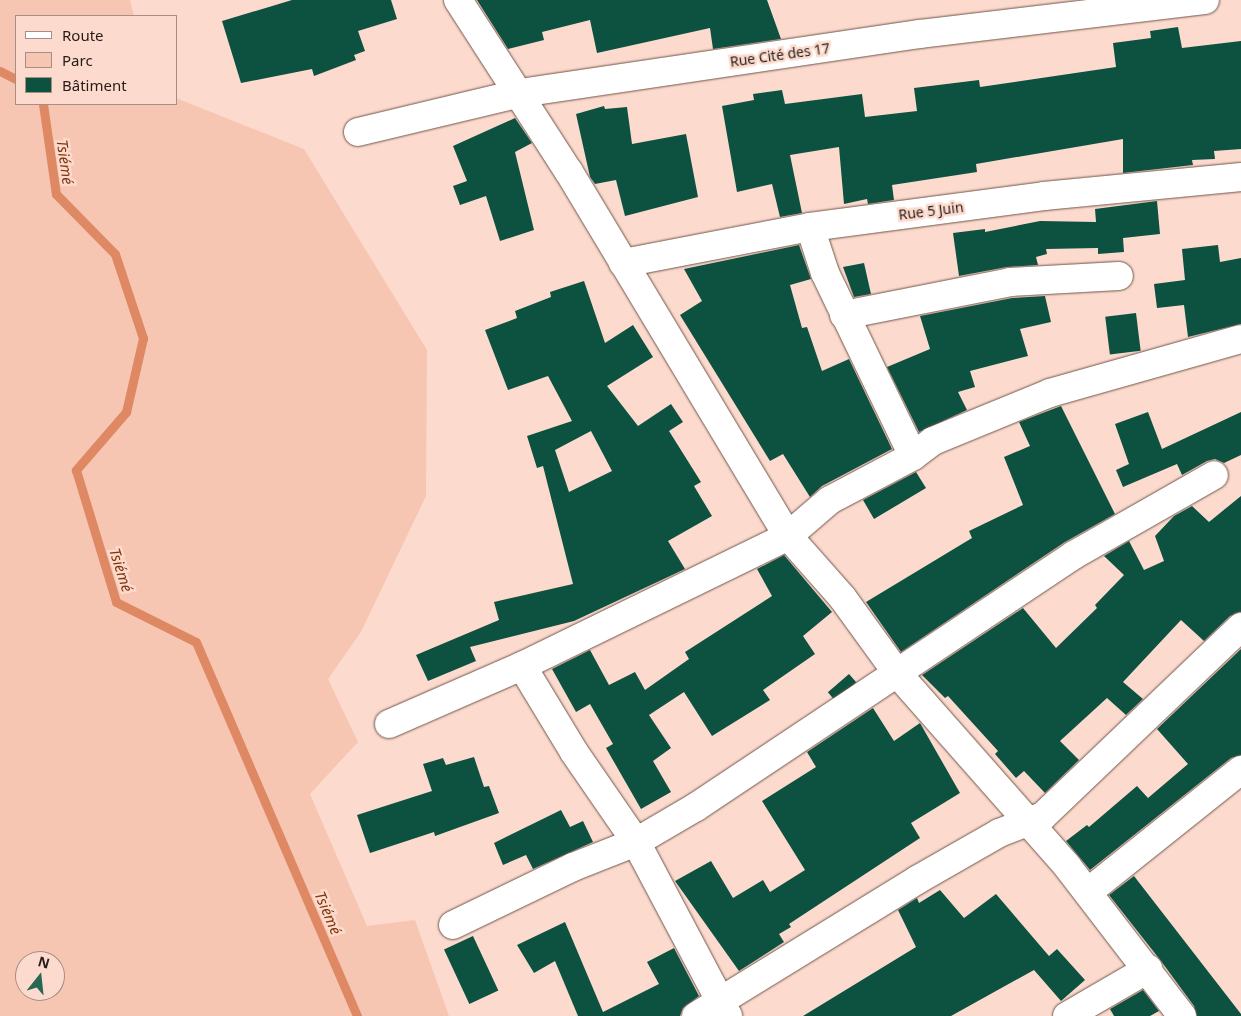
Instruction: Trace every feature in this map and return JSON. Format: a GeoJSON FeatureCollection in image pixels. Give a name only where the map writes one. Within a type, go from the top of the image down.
{"type":"FeatureCollection","features":[{"type":"Feature","properties":{"kind":"street"},"geometry":{"type":"LineString","coordinates":[[458,0],[520,93],[788,536],[842,598],[897,673],[1030,822],[1088,892],[1148,968],[1182,1016]]}},
{"type":"Feature","properties":{"kind":"street","name":"Rue Cité des 17"},"geometry":{"type":"LineString","coordinates":[[358,132],[520,93],[920,34],[1205,0]]}},
{"type":"Feature","properties":{"kind":"street","name":"Rue 5 Juin"},"geometry":{"type":"LineString","coordinates":[[623,263],[810,226],[1044,196],[1241,177]]}},
{"type":"Feature","properties":{"kind":"street"},"geometry":{"type":"LineString","coordinates":[[810,226],[825,273],[913,456]]}},
{"type":"Feature","properties":{"kind":"street"},"geometry":{"type":"LineString","coordinates":[[844,315],[1010,282],[1119,276]]}},
{"type":"Feature","properties":{"kind":"street"},"geometry":{"type":"LineString","coordinates":[[389,724],[522,666],[788,536],[830,500],[913,456],[933,441],[1050,393],[1241,339]]}},
{"type":"Feature","properties":{"kind":"street"},"geometry":{"type":"LineString","coordinates":[[453,925],[573,867],[636,842],[704,802],[1074,555],[1214,476]]}},
{"type":"Feature","properties":{"kind":"street"},"geometry":{"type":"LineString","coordinates":[[696,1016],[724,1009],[917,880],[999,833],[1043,816],[1241,627]]}},
{"type":"Feature","properties":{"kind":"street"},"geometry":{"type":"LineString","coordinates":[[522,666],[574,752],[636,842],[724,1009]]}},
{"type":"Feature","properties":{"kind":"street"},"geometry":{"type":"LineString","coordinates":[[1088,892],[1241,770]]}},
{"type":"Feature","properties":{"kind":"street"},"geometry":{"type":"LineString","coordinates":[[1067,1016],[1148,968]]}},
{"type":"Feature","properties":{"kind":"green space"},"geometry":{"type":"Polygon","coordinates":[[[0,0],[130,0],[134,15],[15,15],[15,105],[178,105],[178,99],[304,149],[427,350],[426,496],[361,632],[328,679],[358,742],[310,794],[367,926],[415,920],[449,1016],[0,1016],[0,0]]]}},
{"type":"Feature","properties":{"kind":"building"},"geometry":{"type":"Polygon","coordinates":[[[292,0],[391,0],[397,19],[358,31],[365,51],[354,55],[356,60],[314,76],[312,69],[241,83],[222,21],[292,0]]]}},
{"type":"Feature","properties":{"kind":"building"},"geometry":{"type":"Polygon","coordinates":[[[477,0],[767,0],[781,39],[713,49],[710,28],[597,53],[590,20],[542,32],[544,40],[508,49],[477,0]]]}},
{"type":"Feature","properties":{"kind":"building"},"geometry":{"type":"Polygon","coordinates":[[[1178,27],[1182,48],[1241,41],[1241,149],[1214,151],[1215,159],[1192,160],[1193,165],[1123,173],[1123,139],[976,164],[977,172],[892,185],[894,200],[868,204],[867,199],[844,204],[839,147],[790,155],[802,213],[780,217],[772,184],[737,192],[722,106],[754,100],[753,94],[782,90],[785,104],[862,94],[865,117],[917,111],[914,88],[979,80],[980,87],[1116,67],[1113,43],[1151,38],[1150,31],[1178,27]]]}},
{"type":"Feature","properties":{"kind":"building"},"geometry":{"type":"Polygon","coordinates":[[[604,106],[605,109],[627,107],[632,144],[686,134],[698,197],[625,216],[616,180],[595,184],[590,177],[576,114],[604,106]]]}},
{"type":"Feature","properties":{"kind":"building"},"geometry":{"type":"Polygon","coordinates":[[[515,118],[532,143],[515,152],[534,230],[500,241],[486,196],[460,205],[453,186],[467,181],[453,146],[515,118]]]}},
{"type":"Feature","properties":{"kind":"building"},"geometry":{"type":"Polygon","coordinates":[[[1157,201],[1160,234],[1123,238],[1124,252],[1098,254],[1098,248],[1046,249],[1047,254],[1036,257],[1038,265],[1007,267],[959,276],[953,233],[985,229],[985,232],[1040,221],[1096,222],[1095,209],[1157,201]]]}},
{"type":"Feature","properties":{"kind":"building"},"geometry":{"type":"Polygon","coordinates":[[[799,245],[811,279],[790,285],[802,328],[807,327],[822,371],[849,359],[892,449],[822,486],[810,497],[783,454],[770,461],[680,315],[702,301],[684,269],[799,245]]]}},
{"type":"Feature","properties":{"kind":"building"},"geometry":{"type":"Polygon","coordinates":[[[1218,245],[1220,262],[1241,258],[1241,324],[1188,337],[1184,305],[1157,308],[1154,284],[1185,280],[1182,249],[1218,245]]]}},
{"type":"Feature","properties":{"kind":"building"},"geometry":{"type":"Polygon","coordinates":[[[864,263],[871,294],[854,297],[843,267],[864,263]]]}},
{"type":"Feature","properties":{"kind":"building"},"geometry":{"type":"Polygon","coordinates":[[[584,281],[605,343],[633,325],[653,357],[607,386],[638,426],[671,404],[683,422],[669,431],[701,482],[694,486],[712,516],[668,541],[685,569],[574,621],[470,647],[476,661],[428,681],[416,655],[499,620],[494,602],[573,584],[543,466],[537,468],[527,436],[572,421],[548,376],[508,390],[485,330],[517,318],[515,311],[551,297],[550,292],[584,281]],[[591,431],[555,450],[569,492],[612,471],[591,431]]]}},
{"type":"Feature","properties":{"kind":"building"},"geometry":{"type":"Polygon","coordinates":[[[1045,296],[1051,322],[1020,329],[1028,356],[970,371],[975,387],[958,392],[967,410],[919,432],[887,367],[930,349],[920,316],[1012,298],[1045,296]]]}},
{"type":"Feature","properties":{"kind":"building"},"geometry":{"type":"Polygon","coordinates":[[[1136,313],[1141,351],[1110,354],[1105,317],[1136,313]]]}},
{"type":"Feature","properties":{"kind":"building"},"geometry":{"type":"Polygon","coordinates":[[[1061,406],[1115,514],[1065,542],[901,652],[866,602],[972,538],[969,531],[1023,505],[1004,457],[1030,446],[1019,422],[1061,406]]]}},
{"type":"Feature","properties":{"kind":"building"},"geometry":{"type":"Polygon","coordinates":[[[1148,412],[1162,449],[1241,412],[1241,455],[1224,463],[1215,459],[1207,461],[1182,475],[1177,464],[1123,487],[1116,470],[1129,464],[1115,424],[1148,412]]]}},
{"type":"Feature","properties":{"kind":"building"},"geometry":{"type":"Polygon","coordinates":[[[916,472],[926,488],[874,519],[863,500],[916,472]]]}},
{"type":"Feature","properties":{"kind":"building"},"geometry":{"type":"Polygon","coordinates":[[[1241,496],[1241,612],[1230,616],[1204,641],[1181,620],[1123,682],[1143,699],[1126,715],[1107,698],[1060,741],[1079,760],[1045,793],[1024,771],[1016,778],[995,754],[998,751],[948,696],[945,698],[922,675],[1023,608],[1056,648],[1097,608],[1095,605],[1124,575],[1104,556],[1129,541],[1144,570],[1164,561],[1155,536],[1174,516],[1192,506],[1209,522],[1241,496]]]}},
{"type":"Feature","properties":{"kind":"building"},"geometry":{"type":"Polygon","coordinates":[[[784,555],[832,612],[803,636],[815,654],[763,690],[770,700],[712,736],[684,692],[649,715],[671,748],[653,761],[671,792],[641,809],[606,748],[613,744],[590,704],[576,712],[552,669],[590,650],[609,685],[635,672],[645,690],[689,659],[685,652],[772,596],[757,569],[784,555]]]}},
{"type":"Feature","properties":{"kind":"building"},"geometry":{"type":"Polygon","coordinates":[[[1241,649],[1241,755],[1231,758],[1090,870],[1066,841],[1087,825],[1089,827],[1137,786],[1148,798],[1188,764],[1157,729],[1241,649]]]}},
{"type":"Feature","properties":{"kind":"building"},"geometry":{"type":"Polygon","coordinates":[[[849,674],[856,682],[835,701],[828,692],[849,674]]]}},
{"type":"Feature","properties":{"kind":"building"},"geometry":{"type":"Polygon","coordinates":[[[873,708],[894,741],[920,723],[960,793],[911,823],[920,838],[789,924],[791,927],[779,934],[784,942],[739,971],[675,881],[711,861],[733,898],[763,880],[770,892],[805,870],[762,801],[816,767],[807,752],[873,708]]]}},
{"type":"Feature","properties":{"kind":"building"},"geometry":{"type":"Polygon","coordinates":[[[474,757],[484,787],[489,786],[499,813],[435,836],[434,832],[370,853],[357,815],[432,791],[423,764],[443,758],[446,765],[474,757]]]}},
{"type":"Feature","properties":{"kind":"building"},"geometry":{"type":"Polygon","coordinates":[[[561,810],[570,827],[583,821],[593,842],[533,869],[526,855],[503,865],[494,843],[561,810]]]}},
{"type":"Feature","properties":{"kind":"building"},"geometry":{"type":"Polygon","coordinates":[[[1134,876],[1241,1016],[1197,1016],[1194,1006],[1109,895],[1134,876]]]}},
{"type":"Feature","properties":{"kind":"building"},"geometry":{"type":"Polygon","coordinates":[[[940,890],[964,918],[996,894],[1049,956],[1057,949],[1085,980],[1061,1001],[1034,970],[951,1016],[803,1016],[916,947],[898,910],[917,898],[919,903],[940,890]]]}},
{"type":"Feature","properties":{"kind":"building"},"geometry":{"type":"Polygon","coordinates":[[[565,922],[603,1012],[659,984],[647,962],[674,948],[699,996],[683,1008],[680,1016],[578,1016],[555,961],[534,973],[517,945],[565,922]]]}},
{"type":"Feature","properties":{"kind":"building"},"geometry":{"type":"Polygon","coordinates":[[[473,936],[498,990],[469,1004],[444,950],[473,936]]]}},
{"type":"Feature","properties":{"kind":"building"},"geometry":{"type":"Polygon","coordinates":[[[1143,990],[1159,1011],[1150,1016],[1114,1016],[1110,1009],[1143,990]]]}},
{"type":"Feature","properties":{"kind":"waterway","name":"Tsiémé"},"geometry":{"type":"LineString","coordinates":[[0,71],[15,78]]}},
{"type":"Feature","properties":{"kind":"waterway","name":"Tsiémé"},"geometry":{"type":"LineString","coordinates":[[43,105],[56,194],[115,254],[143,338],[126,412],[76,470],[116,602],[196,642],[357,1016]]}}]}
